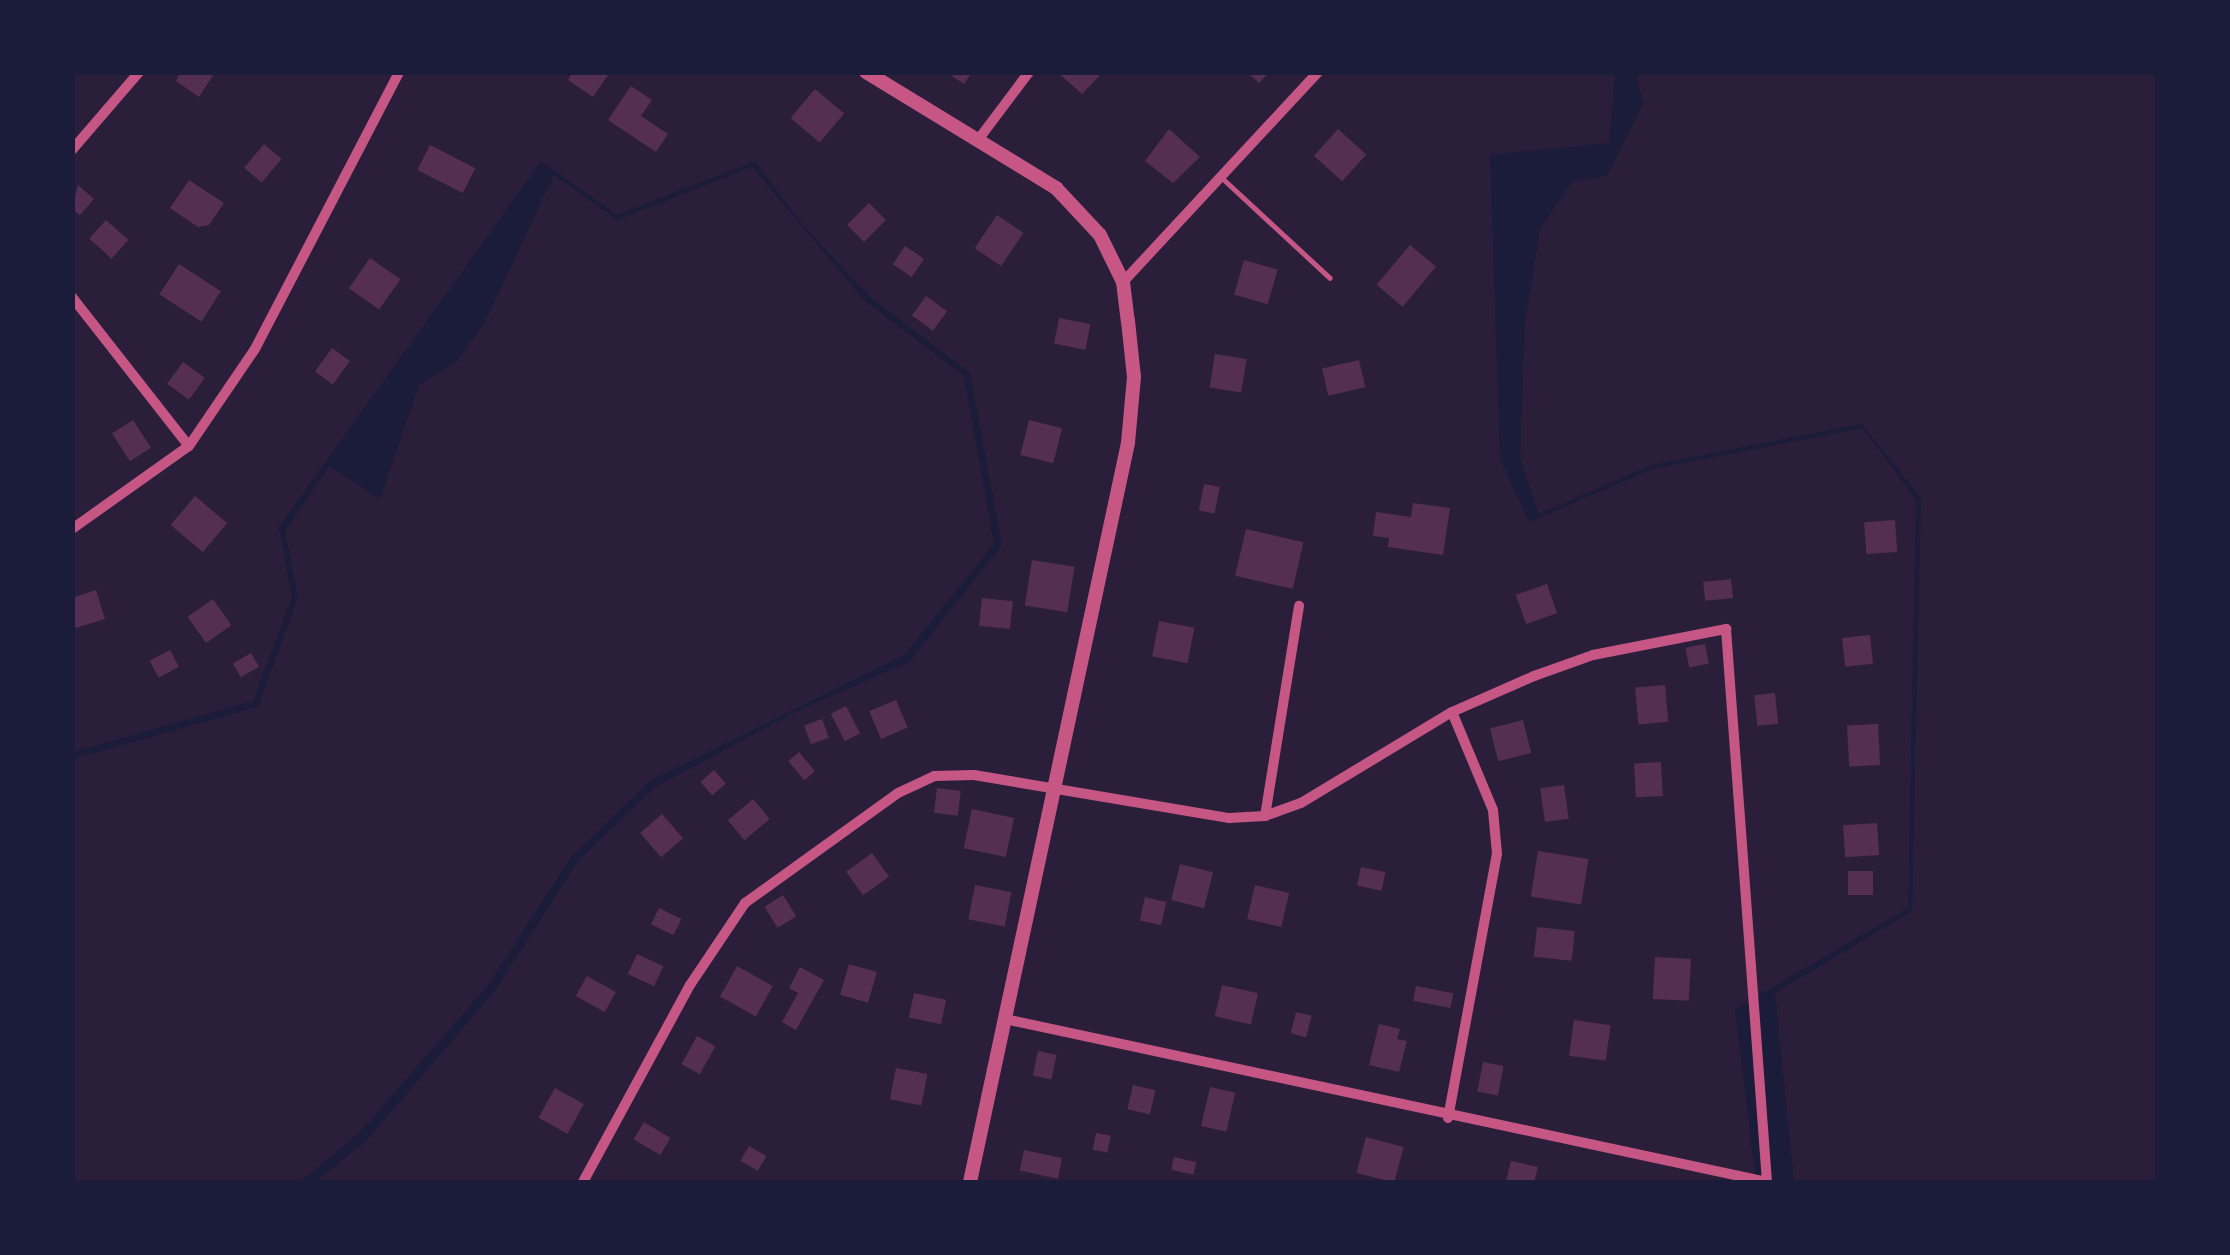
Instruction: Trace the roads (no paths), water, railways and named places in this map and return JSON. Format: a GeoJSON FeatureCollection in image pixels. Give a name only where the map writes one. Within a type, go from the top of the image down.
{"type":"FeatureCollection","features":[{"type":"Feature","properties":{"kind":"street"},"geometry":{"type":"LineString","coordinates":[[72,150],[139,72]]}},
{"type":"Feature","properties":{"kind":"street"},"geometry":{"type":"LineString","coordinates":[[72,529],[189,446],[255,349],[399,72]]}},
{"type":"Feature","properties":{"kind":"street"},"geometry":{"type":"LineString","coordinates":[[866,72],[980,136],[1056,188],[1100,235],[1123,282],[1134,377],[1128,444],[970,1182]]}},
{"type":"Feature","properties":{"kind":"street"},"geometry":{"type":"LineString","coordinates":[[980,136],[1029,72]]}},
{"type":"Feature","properties":{"kind":"street"},"geometry":{"type":"LineString","coordinates":[[1123,282],[1224,180],[1318,72]]}},
{"type":"Feature","properties":{"kind":"street"},"geometry":{"type":"LineString","coordinates":[[72,297],[189,446]]}},
{"type":"Feature","properties":{"kind":"street"},"geometry":{"type":"LineString","coordinates":[[1265,816],[1299,606]]}},
{"type":"Feature","properties":{"kind":"street"},"geometry":{"type":"LineString","coordinates":[[583,1182],[690,985],[745,903],[898,793],[934,776],[1057,786],[1229,818],[1265,816],[1301,804],[1452,712],[1593,655],[1726,628],[1767,1182],[1448,1118],[1005,1018]]}},
{"type":"Feature","properties":{"kind":"street"},"geometry":{"type":"LineString","coordinates":[[1448,1118],[1498,854],[1493,810],[1452,712]]}},
{"type":"Feature","properties":{"kind":"lane"},"geometry":{"type":"LineString","coordinates":[[1224,180],[1330,278]]}}]}
